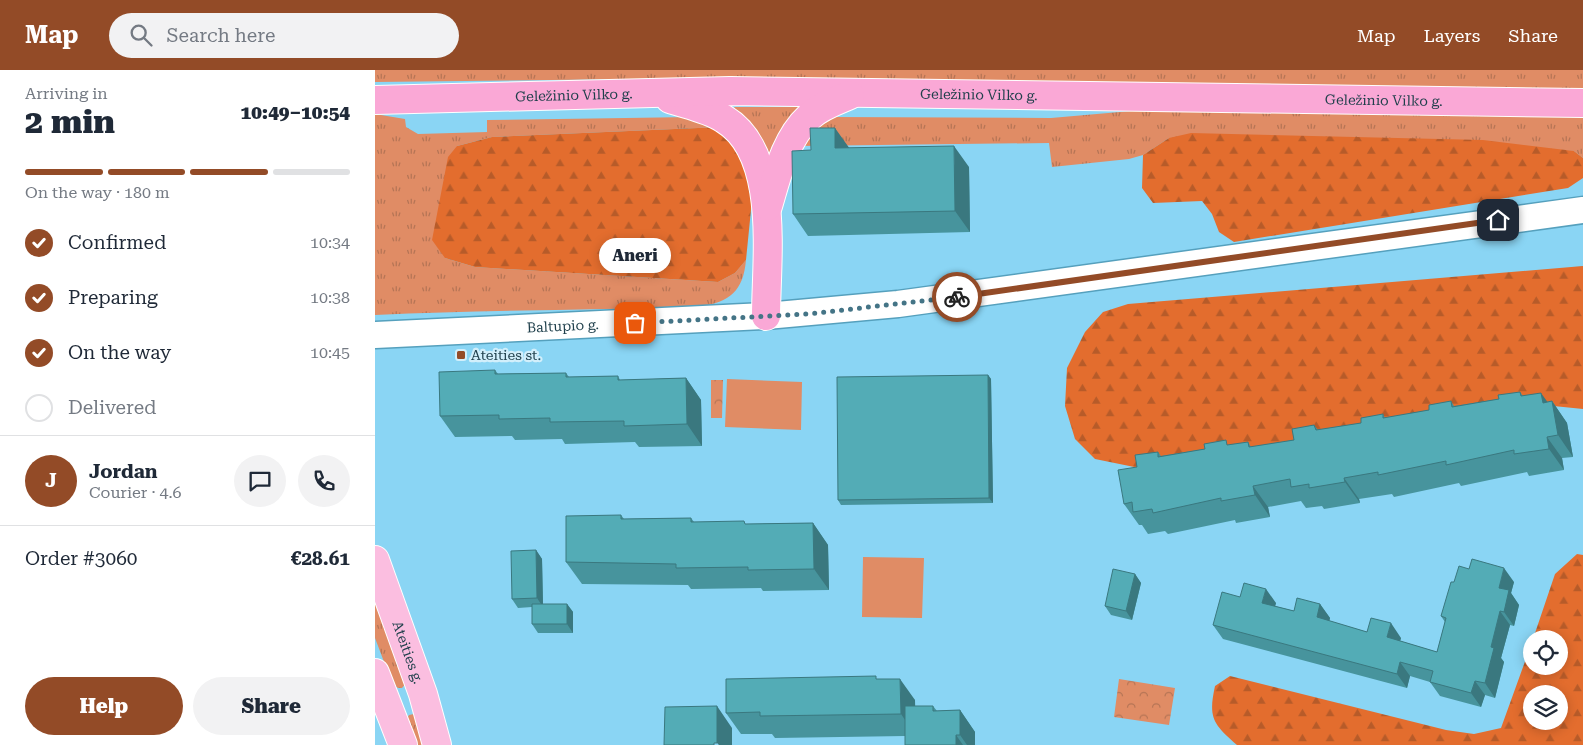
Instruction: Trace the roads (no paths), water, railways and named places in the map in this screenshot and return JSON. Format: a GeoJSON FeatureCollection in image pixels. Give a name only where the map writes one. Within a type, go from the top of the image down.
{"type":"FeatureCollection","features":[{"type":"Feature","properties":{"kind":"highway","name":"Geležinio Vilko g."},"geometry":{"type":"LineString","coordinates":[[375,100],[652,93],[863,91],[1583,103]]}},
{"type":"Feature","properties":{"kind":"highway"},"geometry":{"type":"LineString","coordinates":[[768,206],[791,142],[808,118],[832,102],[863,91]]}},
{"type":"Feature","properties":{"kind":"highway"},"geometry":{"type":"LineString","coordinates":[[652,93],[724,118],[738,130],[750,145],[768,206],[766,316]]}},
{"type":"Feature","properties":{"kind":"main road","name":"Ateities g."},"geometry":{"type":"LineString","coordinates":[[375,560],[423,694],[437,745]]}},
{"type":"Feature","properties":{"kind":"main road"},"geometry":{"type":"LineString","coordinates":[[375,673],[403,745]]}},
{"type":"Feature","properties":{"kind":"main road"},"geometry":{"type":"LineString","coordinates":[[385,701],[398,701],[423,694]]}},
{"type":"Feature","properties":{"kind":"street","name":"Baltupio g."},"geometry":{"type":"LineString","coordinates":[[375,335],[766,316],[898,304],[1027,288],[1583,210]]}},
{"type":"Feature","properties":{"kind":"place","name":"Aneri"},"geometry":{"type":"Point","coordinates":[635,323]}},
{"type":"Feature","properties":{"kind":"place","name":"Ateities st."},"geometry":{"type":"Point","coordinates":[461,355]}}]}
